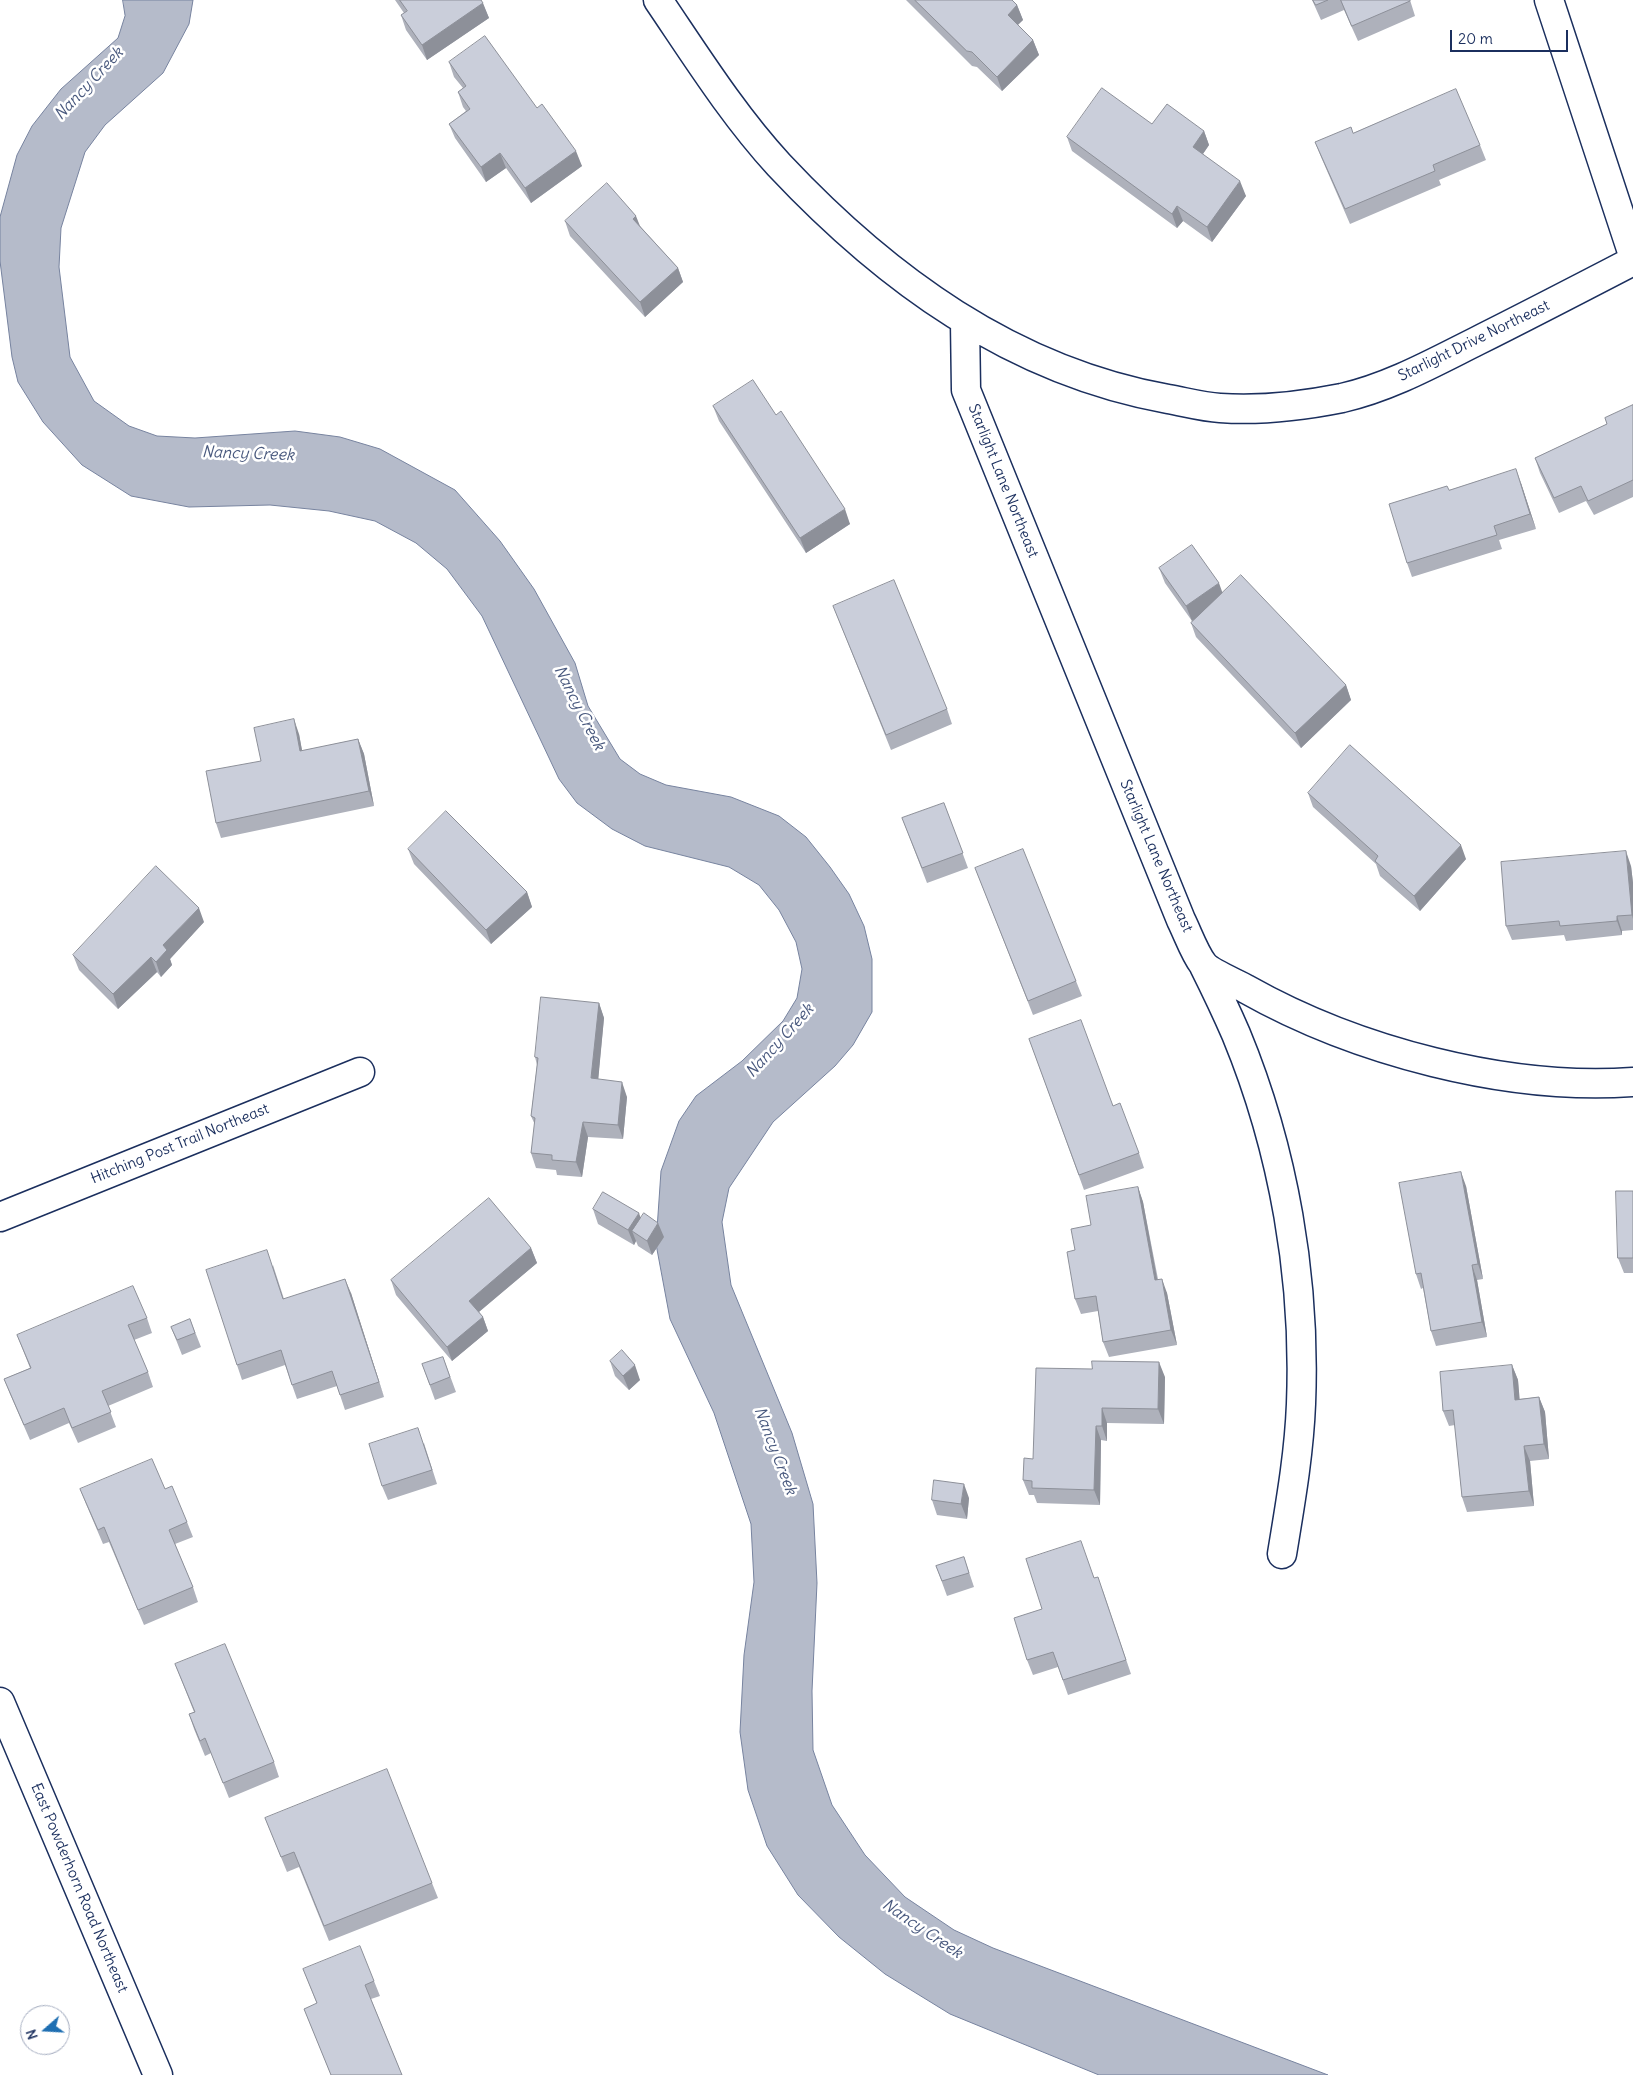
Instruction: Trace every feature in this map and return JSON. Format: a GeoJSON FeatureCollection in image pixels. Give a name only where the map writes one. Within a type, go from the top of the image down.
{"type":"FeatureCollection","features":[{"type":"Feature","properties":{"kind":"street","name":"Starlight Drive Northeast"},"geometry":{"type":"LineString","coordinates":[[658,0],[725,98],[778,163],[834,220],[898,273],[965,322],[1042,362],[1124,391],[1218,408],[1282,408],[1345,397],[1406,377],[1633,261]]}},
{"type":"Feature","properties":{"kind":"street"},"geometry":{"type":"LineString","coordinates":[[1549,0],[1633,255]]}},
{"type":"Feature","properties":{"kind":"street","name":"Starlight Lane Northeast"},"geometry":{"type":"LineString","coordinates":[[965,322],[966,390],[1181,920],[1236,1035],[1261,1106],[1281,1179],[1294,1254],[1301,1329],[1301,1405],[1294,1480],[1282,1554]]}},
{"type":"Feature","properties":{"kind":"street"},"geometry":{"type":"LineString","coordinates":[[1204,966],[1273,1004],[1357,1040],[1433,1062],[1524,1079],[1605,1084],[1633,1082]]}},
{"type":"Feature","properties":{"kind":"street","name":"Hitching Post Trail Northeast"},"geometry":{"type":"LineString","coordinates":[[0,1217],[360,1072]]}},
{"type":"Feature","properties":{"kind":"street","name":"East Powderhorn Road Northeast"},"geometry":{"type":"LineString","coordinates":[[0,1702],[158,2075]]}},
{"type":"Feature","properties":{"kind":"water","name":"Nancy Creek"},"geometry":{"type":"Polygon","coordinates":[[[123,0],[193,0],[189,24],[163,73],[105,125],[85,152],[61,228],[59,267],[70,357],[94,401],[129,426],[157,436],[195,438],[295,431],[340,437],[380,449],[455,490],[500,541],[534,589],[575,663],[588,706],[620,759],[640,774],[666,785],[731,797],[779,816],[806,837],[830,867],[849,894],[864,926],[872,959],[872,1012],[853,1045],[835,1066],[773,1122],[729,1188],[722,1222],[731,1285],[792,1433],[813,1504],[817,1583],[812,1691],[813,1750],[832,1805],[865,1855],[905,1897],[954,1930],[993,1948],[1328,2075],[1099,2075],[950,2014],[885,1974],[839,1937],[798,1895],[767,1846],[748,1790],[740,1732],[744,1655],[754,1582],[751,1524],[714,1413],[670,1319],[656,1244],[661,1171],[679,1121],[696,1096],[742,1061],[783,1021],[797,998],[802,969],[796,942],[779,910],[759,885],[729,867],[645,846],[612,829],[577,803],[559,779],[482,616],[447,569],[416,543],[375,521],[329,511],[270,505],[189,507],[131,496],[82,465],[43,422],[18,382],[12,357],[0,261],[0,217],[17,155],[32,126],[61,89],[118,38],[125,16],[123,0]]]}},
{"type":"Feature","properties":{"kind":"building"},"geometry":{"type":"Polygon","coordinates":[[[400,0],[481,0],[483,3],[422,45],[401,15],[407,11],[400,0]]]}},
{"type":"Feature","properties":{"kind":"building"},"geometry":{"type":"Polygon","coordinates":[[[915,0],[1012,0],[1017,5],[1008,15],[1033,40],[997,77],[972,52],[967,51],[915,0]]]}},
{"type":"Feature","properties":{"kind":"building"},"geometry":{"type":"Polygon","coordinates":[[[1313,0],[1328,0],[1316,5],[1313,0]]]}},
{"type":"Feature","properties":{"kind":"building"},"geometry":{"type":"Polygon","coordinates":[[[1341,0],[1410,0],[1410,1],[1352,26],[1341,0]]]}},
{"type":"Feature","properties":{"kind":"building"},"geometry":{"type":"Polygon","coordinates":[[[485,36],[537,108],[542,104],[576,151],[525,188],[500,153],[481,167],[449,124],[470,109],[458,92],[466,86],[449,62],[485,36]]]}},
{"type":"Feature","properties":{"kind":"building"},"geometry":{"type":"Polygon","coordinates":[[[1102,88],[1152,124],[1167,104],[1204,131],[1193,147],[1240,181],[1207,227],[1177,206],[1172,214],[1067,137],[1102,88]]]}},
{"type":"Feature","properties":{"kind":"building"},"geometry":{"type":"Polygon","coordinates":[[[1456,89],[1480,145],[1433,165],[1435,171],[1345,209],[1315,142],[1351,127],[1353,133],[1456,89]]]}},
{"type":"Feature","properties":{"kind":"building"},"geometry":{"type":"Polygon","coordinates":[[[607,183],[636,216],[633,219],[678,268],[640,302],[565,221],[607,183]]]}},
{"type":"Feature","properties":{"kind":"building"},"geometry":{"type":"Polygon","coordinates":[[[753,380],[776,415],[781,411],[845,509],[800,538],[713,406],[753,380]]]}},
{"type":"Feature","properties":{"kind":"building"},"geometry":{"type":"Polygon","coordinates":[[[1633,405],[1633,480],[1588,501],[1581,486],[1554,498],[1535,458],[1607,424],[1605,418],[1633,405]]]}},
{"type":"Feature","properties":{"kind":"building"},"geometry":{"type":"Polygon","coordinates":[[[1516,469],[1530,514],[1494,526],[1497,535],[1407,563],[1389,504],[1447,486],[1449,490],[1516,469]]]}},
{"type":"Feature","properties":{"kind":"building"},"geometry":{"type":"Polygon","coordinates":[[[1192,545],[1219,583],[1186,606],[1159,568],[1192,545]]]}},
{"type":"Feature","properties":{"kind":"building"},"geometry":{"type":"Polygon","coordinates":[[[1241,575],[1346,685],[1295,733],[1191,623],[1241,575]]]}},
{"type":"Feature","properties":{"kind":"building"},"geometry":{"type":"Polygon","coordinates":[[[894,580],[947,709],[886,735],[833,606],[894,580]]]}},
{"type":"Feature","properties":{"kind":"building"},"geometry":{"type":"Polygon","coordinates":[[[294,719],[300,751],[358,739],[369,791],[216,823],[206,771],[261,761],[254,728],[294,719]]]}},
{"type":"Feature","properties":{"kind":"building"},"geometry":{"type":"Polygon","coordinates":[[[1350,745],[1461,845],[1414,896],[1375,861],[1378,856],[1308,793],[1350,745]]]}},
{"type":"Feature","properties":{"kind":"building"},"geometry":{"type":"Polygon","coordinates":[[[944,803],[963,853],[922,868],[902,818],[944,803]]]}},
{"type":"Feature","properties":{"kind":"building"},"geometry":{"type":"Polygon","coordinates":[[[446,811],[527,892],[486,930],[408,849],[446,811]]]}},
{"type":"Feature","properties":{"kind":"building"},"geometry":{"type":"Polygon","coordinates":[[[1023,849],[1076,981],[1028,1001],[975,868],[1023,849]]]}},
{"type":"Feature","properties":{"kind":"building"},"geometry":{"type":"Polygon","coordinates":[[[1626,851],[1632,915],[1617,916],[1617,921],[1560,926],[1559,921],[1506,926],[1501,862],[1626,851]]]}},
{"type":"Feature","properties":{"kind":"building"},"geometry":{"type":"Polygon","coordinates":[[[156,866],[199,908],[163,945],[167,950],[156,962],[151,957],[113,994],[73,955],[156,866]]]}},
{"type":"Feature","properties":{"kind":"building"},"geometry":{"type":"Polygon","coordinates":[[[541,997],[599,1003],[591,1078],[622,1082],[618,1125],[583,1122],[576,1162],[552,1160],[552,1155],[531,1153],[535,1118],[531,1116],[538,1058],[535,1057],[541,997]]]}},
{"type":"Feature","properties":{"kind":"building"},"geometry":{"type":"Polygon","coordinates":[[[1081,1020],[1113,1106],[1120,1103],[1139,1153],[1079,1175],[1029,1039],[1081,1020]]]}},
{"type":"Feature","properties":{"kind":"building"},"geometry":{"type":"Polygon","coordinates":[[[1461,1172],[1478,1264],[1472,1265],[1482,1322],[1431,1331],[1421,1273],[1416,1274],[1399,1183],[1461,1172]]]}},
{"type":"Feature","properties":{"kind":"building"},"geometry":{"type":"Polygon","coordinates":[[[1138,1187],[1155,1280],[1162,1279],[1171,1330],[1103,1342],[1096,1296],[1075,1299],[1067,1252],[1075,1250],[1071,1229],[1091,1225],[1086,1196],[1138,1187]]]}},
{"type":"Feature","properties":{"kind":"building"},"geometry":{"type":"Polygon","coordinates":[[[1616,1191],[1633,1191],[1633,1258],[1618,1258],[1616,1191]]]}},
{"type":"Feature","properties":{"kind":"building"},"geometry":{"type":"Polygon","coordinates":[[[603,1192],[639,1213],[628,1230],[593,1209],[603,1192]]]}},
{"type":"Feature","properties":{"kind":"building"},"geometry":{"type":"Polygon","coordinates":[[[489,1198],[531,1248],[469,1301],[483,1317],[447,1347],[391,1280],[489,1198]]]}},
{"type":"Feature","properties":{"kind":"building"},"geometry":{"type":"Polygon","coordinates":[[[644,1213],[658,1223],[647,1241],[632,1231],[644,1213]]]}},
{"type":"Feature","properties":{"kind":"building"},"geometry":{"type":"Polygon","coordinates":[[[267,1250],[283,1299],[345,1279],[379,1382],[340,1395],[332,1371],[292,1385],[281,1350],[237,1365],[206,1270],[267,1250]]]}},
{"type":"Feature","properties":{"kind":"building"},"geometry":{"type":"Polygon","coordinates":[[[133,1286],[147,1318],[128,1325],[148,1372],[102,1391],[111,1412],[72,1428],[64,1408],[24,1425],[4,1379],[31,1368],[17,1335],[133,1286]]]}},
{"type":"Feature","properties":{"kind":"building"},"geometry":{"type":"Polygon","coordinates":[[[190,1319],[195,1333],[177,1340],[171,1327],[190,1319]]]}},
{"type":"Feature","properties":{"kind":"building"},"geometry":{"type":"Polygon","coordinates":[[[622,1350],[635,1365],[623,1376],[610,1361],[622,1350]]]}},
{"type":"Feature","properties":{"kind":"building"},"geometry":{"type":"Polygon","coordinates":[[[443,1357],[450,1377],[430,1385],[422,1364],[443,1357]]]}},
{"type":"Feature","properties":{"kind":"building"},"geometry":{"type":"Polygon","coordinates":[[[1092,1361],[1159,1362],[1158,1409],[1102,1408],[1102,1426],[1096,1426],[1094,1490],[1032,1488],[1032,1481],[1023,1480],[1024,1458],[1033,1459],[1036,1368],[1092,1369],[1092,1361]]]}},
{"type":"Feature","properties":{"kind":"building"},"geometry":{"type":"Polygon","coordinates":[[[1512,1365],[1515,1400],[1539,1397],[1544,1444],[1524,1446],[1529,1491],[1462,1497],[1453,1410],[1443,1411],[1440,1372],[1512,1365]]]}},
{"type":"Feature","properties":{"kind":"building"},"geometry":{"type":"Polygon","coordinates":[[[418,1428],[432,1470],[382,1486],[369,1444],[418,1428]]]}},
{"type":"Feature","properties":{"kind":"building"},"geometry":{"type":"Polygon","coordinates":[[[152,1459],[165,1489],[172,1486],[187,1522],[169,1530],[193,1587],[138,1610],[104,1527],[98,1530],[80,1489],[152,1459]]]}},
{"type":"Feature","properties":{"kind":"building"},"geometry":{"type":"Polygon","coordinates":[[[934,1480],[964,1484],[961,1504],[932,1500],[934,1480]]]}},
{"type":"Feature","properties":{"kind":"building"},"geometry":{"type":"Polygon","coordinates":[[[1081,1541],[1094,1578],[1098,1577],[1126,1660],[1063,1680],[1053,1652],[1027,1660],[1014,1618],[1042,1609],[1026,1559],[1081,1541]]]}},
{"type":"Feature","properties":{"kind":"building"},"geometry":{"type":"Polygon","coordinates":[[[964,1557],[969,1573],[942,1581],[936,1566],[964,1557]]]}},
{"type":"Feature","properties":{"kind":"building"},"geometry":{"type":"Polygon","coordinates":[[[225,1644],[274,1762],[223,1783],[205,1738],[200,1741],[189,1714],[195,1712],[175,1664],[225,1644]]]}},
{"type":"Feature","properties":{"kind":"building"},"geometry":{"type":"Polygon","coordinates":[[[387,1769],[432,1883],[324,1926],[294,1852],[281,1857],[265,1818],[387,1769]]]}},
{"type":"Feature","properties":{"kind":"building"},"geometry":{"type":"Polygon","coordinates":[[[360,1946],[374,1981],[365,1985],[402,2075],[331,2075],[304,2009],[317,2003],[303,1969],[360,1946]]]}}]}
